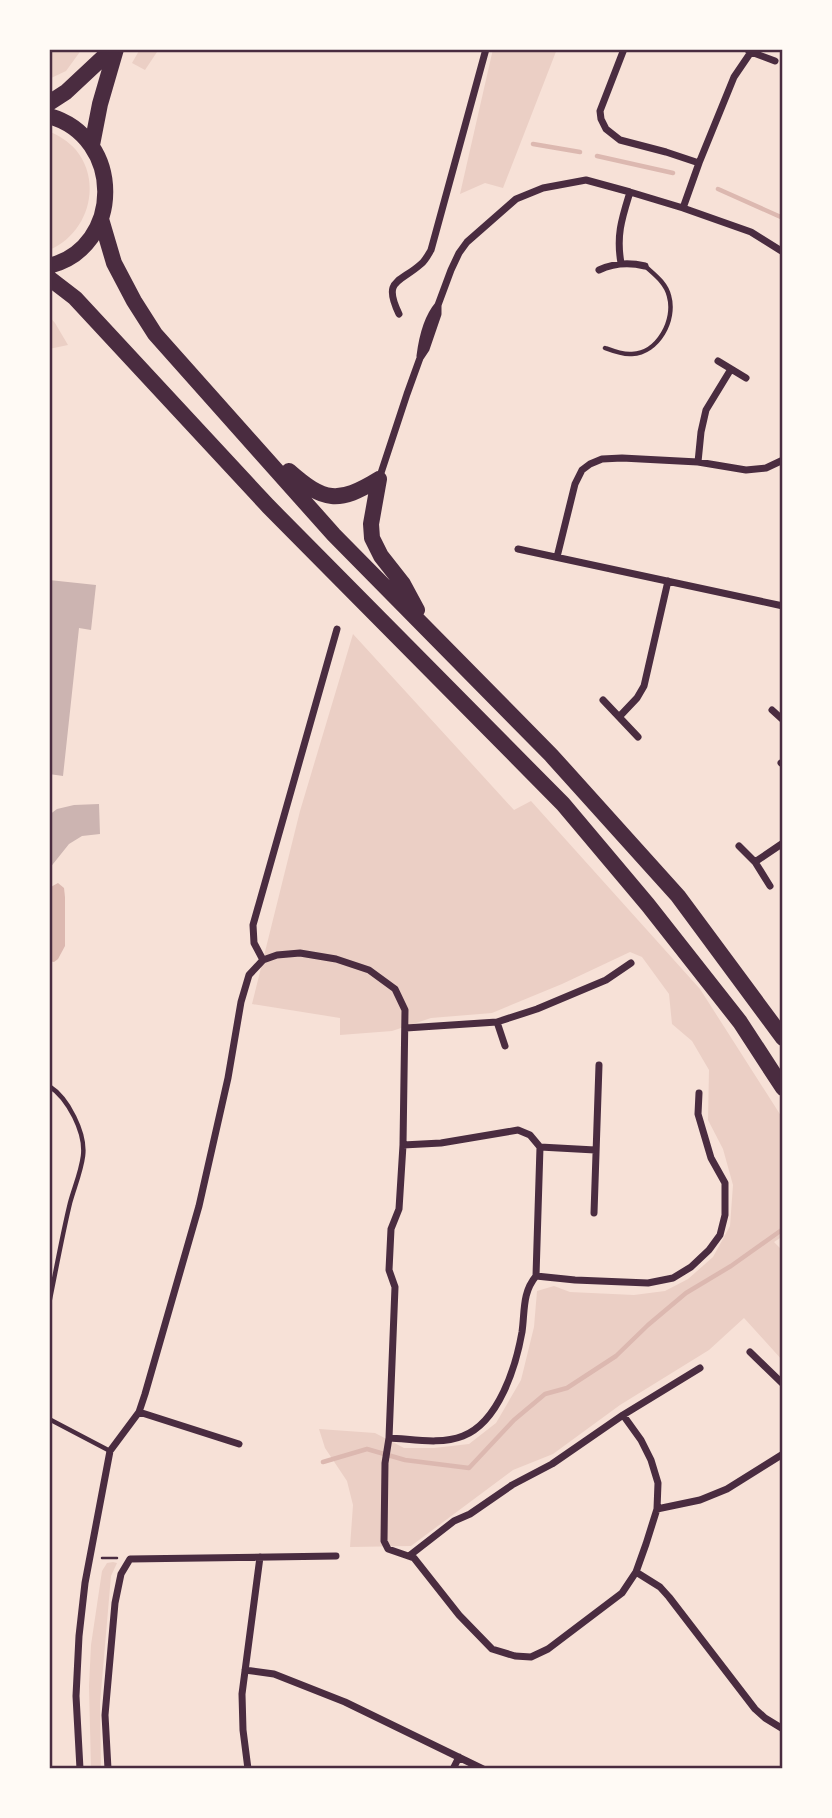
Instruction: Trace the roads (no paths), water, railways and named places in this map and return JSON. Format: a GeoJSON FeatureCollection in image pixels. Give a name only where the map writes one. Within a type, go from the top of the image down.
{"type":"FeatureCollection","features":[{"type":"Feature","properties":{"kind":"highway"},"geometry":{"type":"LineString","coordinates":[[49,103],[66,92],[114,49]]}},
{"type":"Feature","properties":{"kind":"highway"},"geometry":{"type":"LineString","coordinates":[[92,145],[114,49]]}},
{"type":"Feature","properties":{"kind":"highway"},"geometry":{"type":"LineString","coordinates":[[49,116],[78,130],[92,145],[104,172],[105,205],[92,235],[78,252],[49,266]]}},
{"type":"Feature","properties":{"kind":"highway"},"geometry":{"type":"LineString","coordinates":[[101,219],[114,263],[138,309],[155,334],[334,535],[551,755],[678,895],[783,1038]]}},
{"type":"Feature","properties":{"kind":"highway"},"geometry":{"type":"LineString","coordinates":[[49,278],[75,298],[268,506],[563,804],[648,905],[740,1022],[783,1088]]}},
{"type":"Feature","properties":{"kind":"highway"},"geometry":{"type":"LineString","coordinates":[[155,334],[287,470],[318,494],[333,497],[348,494],[379,479]]}},
{"type":"Feature","properties":{"kind":"highway"},"geometry":{"type":"LineString","coordinates":[[379,479],[372,538],[427,628]]}},
{"type":"Feature","properties":{"kind":"street"},"geometry":{"type":"LineString","coordinates":[[399,314],[392,292],[400,277],[421,265],[431,250],[486,49]]}},
{"type":"Feature","properties":{"kind":"street"},"geometry":{"type":"LineString","coordinates":[[624,49],[600,111],[606,129],[620,139],[699,163]]}},
{"type":"Feature","properties":{"kind":"street"},"geometry":{"type":"LineString","coordinates":[[683,208],[734,76],[749,51],[775,61]]}},
{"type":"Feature","properties":{"kind":"street"},"geometry":{"type":"LineString","coordinates":[[379,479],[420,358],[429,321],[451,270],[467,242],[516,199],[543,188],[586,180],[630,191],[751,232],[783,252]]}},
{"type":"Feature","properties":{"kind":"street"},"geometry":{"type":"LineString","coordinates":[[621,263],[619,233],[630,191]]}},
{"type":"Feature","properties":{"kind":"street"},"geometry":{"type":"LineString","coordinates":[[599,270],[621,263],[645,266]]}},
{"type":"Feature","properties":{"kind":"street"},"geometry":{"type":"LineString","coordinates":[[718,361],[746,378]]}},
{"type":"Feature","properties":{"kind":"street"},"geometry":{"type":"LineString","coordinates":[[698,462],[706,410],[731,369]]}},
{"type":"Feature","properties":{"kind":"street"},"geometry":{"type":"LineString","coordinates":[[557,557],[575,484],[582,470],[590,464],[602,459],[622,458],[698,462],[746,470],[766,468],[783,460]]}},
{"type":"Feature","properties":{"kind":"street"},"geometry":{"type":"LineString","coordinates":[[519,549],[783,607]]}},
{"type":"Feature","properties":{"kind":"street"},"geometry":{"type":"LineString","coordinates":[[619,717],[644,686],[668,581]]}},
{"type":"Feature","properties":{"kind":"street"},"geometry":{"type":"LineString","coordinates":[[263,960],[254,943],[253,925],[337,629]]}},
{"type":"Feature","properties":{"kind":"street"},"geometry":{"type":"LineString","coordinates":[[603,700],[638,737]]}},
{"type":"Feature","properties":{"kind":"street"},"geometry":{"type":"LineString","coordinates":[[772,710],[783,720]]}},
{"type":"Feature","properties":{"kind":"street"},"geometry":{"type":"LineString","coordinates":[[755,862],[783,843]]}},
{"type":"Feature","properties":{"kind":"street"},"geometry":{"type":"LineString","coordinates":[[738,846],[755,862],[770,886]]}},
{"type":"Feature","properties":{"kind":"street"},"geometry":{"type":"LineString","coordinates":[[80,1769],[75,1696],[79,1636],[85,1583],[110,1451],[139,1412],[199,1206],[228,1078],[241,1002],[249,975],[263,960],[300,953],[336,959],[369,970],[395,989],[405,1010],[403,1145],[399,1209],[391,1229],[389,1270],[395,1287],[385,1463],[384,1541],[388,1549],[414,1558],[459,1615],[492,1649],[515,1656],[531,1657],[548,1649],[622,1592],[636,1572],[657,1509],[658,1483],[641,1440],[623,1415]]}},
{"type":"Feature","properties":{"kind":"street"},"geometry":{"type":"LineString","coordinates":[[406,1028],[497,1022],[537,1009],[606,980],[631,963]]}},
{"type":"Feature","properties":{"kind":"street"},"geometry":{"type":"LineString","coordinates":[[497,1022],[505,1046]]}},
{"type":"Feature","properties":{"kind":"street"},"geometry":{"type":"LineString","coordinates":[[594,1213],[599,1065]]}},
{"type":"Feature","properties":{"kind":"street"},"geometry":{"type":"LineString","coordinates":[[536,1276],[648,1283],[673,1279],[709,1250],[720,1235],[725,1215],[725,1183],[711,1158],[698,1114],[699,1093]]}},
{"type":"Feature","properties":{"kind":"street"},"geometry":{"type":"LineString","coordinates":[[388,1441],[440,1441],[465,1436],[484,1422],[498,1403],[511,1377],[521,1333],[525,1296],[536,1276],[540,1147],[530,1135],[518,1130],[442,1143],[403,1145]]}},
{"type":"Feature","properties":{"kind":"street"},"geometry":{"type":"LineString","coordinates":[[540,1147],[595,1150]]}},
{"type":"Feature","properties":{"kind":"street"},"geometry":{"type":"LineString","coordinates":[[750,1352],[783,1384]]}},
{"type":"Feature","properties":{"kind":"street"},"geometry":{"type":"LineString","coordinates":[[408,1556],[454,1521],[552,1464],[623,1415],[700,1368]]}},
{"type":"Feature","properties":{"kind":"street"},"geometry":{"type":"LineString","coordinates":[[139,1412],[239,1444]]}},
{"type":"Feature","properties":{"kind":"street"},"geometry":{"type":"LineString","coordinates":[[657,1509],[700,1500],[727,1489],[783,1454]]}},
{"type":"Feature","properties":{"kind":"street"},"geometry":{"type":"LineString","coordinates":[[248,1769],[242,1694],[260,1556]]}},
{"type":"Feature","properties":{"kind":"street"},"geometry":{"type":"LineString","coordinates":[[108,1769],[105,1715],[115,1603],[121,1574],[131,1559],[336,1556]]}},
{"type":"Feature","properties":{"kind":"street"},"geometry":{"type":"LineString","coordinates":[[636,1572],[660,1587],[755,1709],[783,1729]]}},
{"type":"Feature","properties":{"kind":"street"},"geometry":{"type":"LineString","coordinates":[[245,1670],[274,1674],[345,1702],[483,1769]]}},
{"type":"Feature","properties":{"kind":"street"},"geometry":{"type":"LineString","coordinates":[[453,1769],[459,1757]]}},
{"type":"Feature","properties":{"kind":"lane"},"geometry":{"type":"LineString","coordinates":[[604,348],[633,355],[660,340],[671,311],[669,295],[661,280],[645,266]]}},
{"type":"Feature","properties":{"kind":"lane"},"geometry":{"type":"LineString","coordinates":[[49,1086],[57,1091],[68,1105],[81,1138],[84,1154],[49,1304]]}},
{"type":"Feature","properties":{"kind":"lane"},"geometry":{"type":"LineString","coordinates":[[49,1419],[110,1451]]}},
{"type":"Feature","properties":{"kind":"waterway"},"geometry":{"type":"LineString","coordinates":[[533,144],[580,152]]}},
{"type":"Feature","properties":{"kind":"waterway"},"geometry":{"type":"LineString","coordinates":[[597,156],[673,173]]}},
{"type":"Feature","properties":{"kind":"waterway"},"geometry":{"type":"LineString","coordinates":[[718,189],[783,218]]}},
{"type":"Feature","properties":{"kind":"waterway"},"geometry":{"type":"LineString","coordinates":[[323,1462],[367,1449],[405,1460],[469,1468],[514,1420],[545,1394],[567,1388],[616,1356],[686,1293],[731,1266],[783,1229]]}}]}
